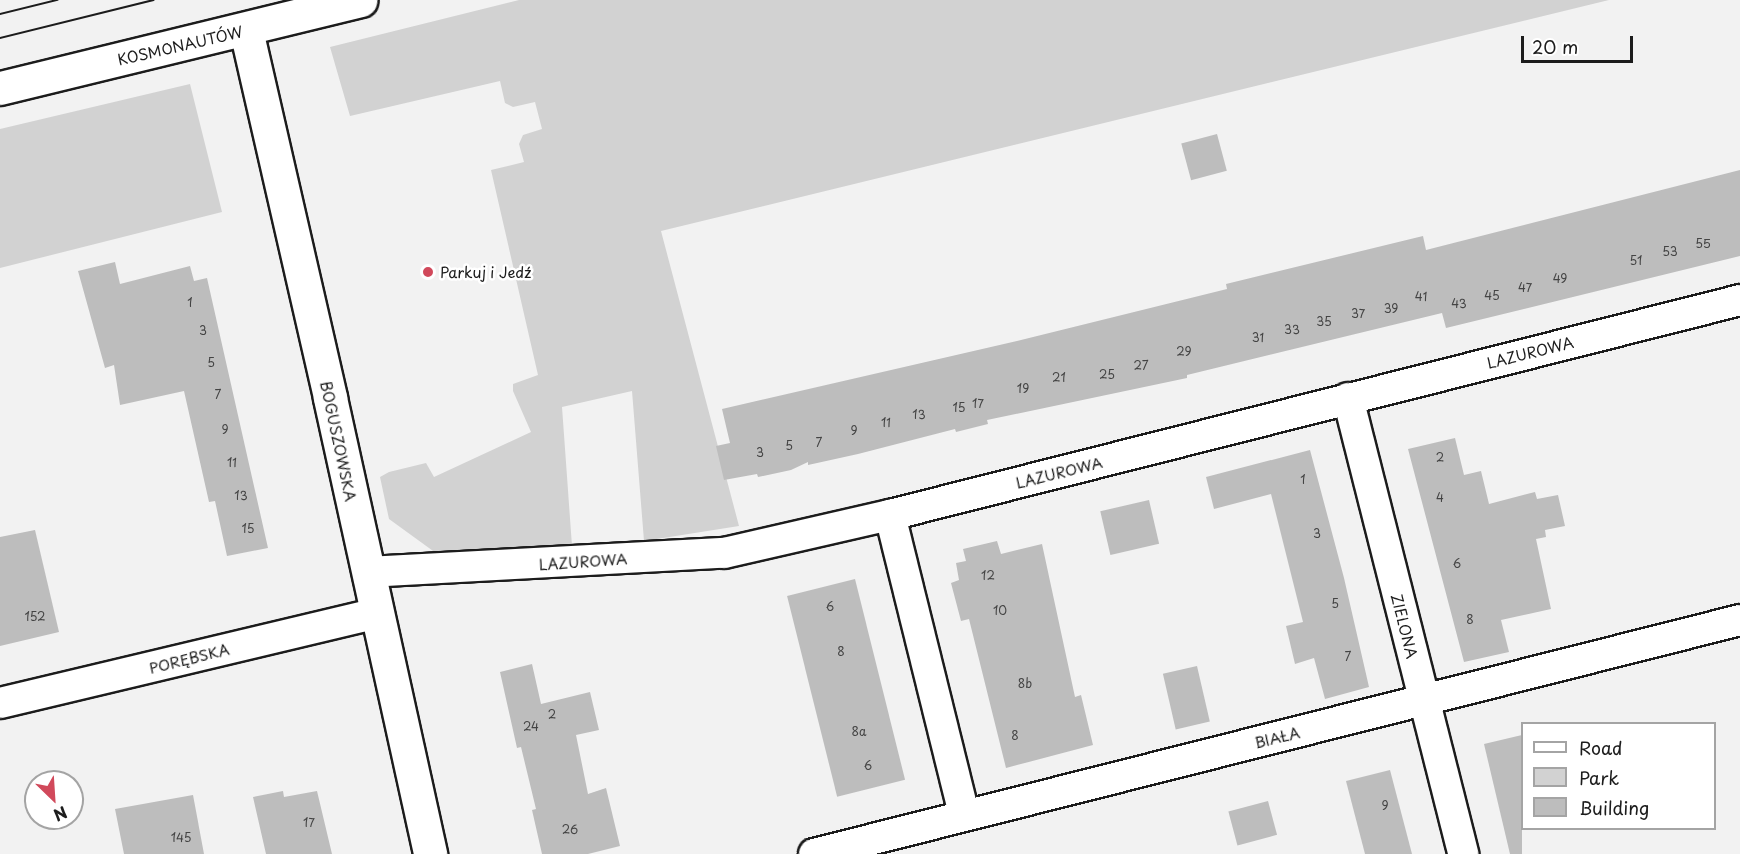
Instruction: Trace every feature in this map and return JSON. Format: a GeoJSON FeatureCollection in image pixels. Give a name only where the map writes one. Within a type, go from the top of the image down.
{"type":"FeatureCollection","features":[{"type":"Feature","properties":{"kind":"street","name":"KOSMONAUTÓW"},"geometry":{"type":"LineString","coordinates":[[0,88],[246,30],[360,0]]}},
{"type":"Feature","properties":{"kind":"street","name":"BOGUSZOWSKA"},"geometry":{"type":"LineString","coordinates":[[246,30],[430,854]]}},
{"type":"Feature","properties":{"kind":"street","name":"LAZUROWA"},"geometry":{"type":"LineString","coordinates":[[368,573],[724,553],[890,515],[1740,300]]}},
{"type":"Feature","properties":{"kind":"street","name":"ZIELONA"},"geometry":{"type":"LineString","coordinates":[[1348,398],[1463,854]]}},
{"type":"Feature","properties":{"kind":"street"},"geometry":{"type":"LineString","coordinates":[[890,515],[964,814]]}},
{"type":"Feature","properties":{"kind":"street","name":"PORĘBSKA"},"geometry":{"type":"LineString","coordinates":[[0,703],[378,613]]}},
{"type":"Feature","properties":{"kind":"street","name":"BIAŁA"},"geometry":{"type":"LineString","coordinates":[[814,854],[964,814],[1740,620]]}},
{"type":"Feature","properties":{"kind":"green space"},"geometry":{"type":"Polygon","coordinates":[[[519,0],[1609,0],[661,231],[739,526],[644,541],[632,391],[562,407],[572,546],[440,556],[389,519],[380,477],[389,472],[426,463],[434,477],[531,432],[513,391],[513,384],[538,375],[491,170],[524,162],[519,144],[523,135],[542,129],[535,102],[513,107],[505,103],[500,81],[350,116],[330,47],[519,0]]]}},
{"type":"Feature","properties":{"kind":"green space"},"geometry":{"type":"Polygon","coordinates":[[[190,84],[222,212],[0,268],[0,129],[190,84]]]}},
{"type":"Feature","properties":{"kind":"building"},"geometry":{"type":"Polygon","coordinates":[[[1217,134],[1227,171],[1191,180],[1181,144],[1217,134]]]}},
{"type":"Feature","properties":{"kind":"building"},"geometry":{"type":"Polygon","coordinates":[[[1740,170],[1740,256],[1446,328],[1442,313],[1187,375],[1187,378],[987,420],[988,424],[956,432],[955,429],[858,454],[808,465],[808,462],[791,470],[758,477],[757,474],[724,480],[716,446],[730,443],[722,409],[1021,340],[1227,289],[1226,284],[1423,236],[1426,250],[1740,170]]]}},
{"type":"Feature","properties":{"kind":"building"},"geometry":{"type":"Polygon","coordinates":[[[115,262],[120,284],[190,266],[194,281],[207,278],[268,548],[227,556],[215,501],[209,502],[184,391],[120,405],[114,365],[105,368],[78,271],[115,262]]]}},
{"type":"Feature","properties":{"kind":"building"},"geometry":{"type":"Polygon","coordinates":[[[1455,438],[1464,475],[1481,471],[1489,504],[1535,492],[1537,499],[1558,495],[1565,526],[1545,530],[1546,537],[1536,539],[1551,609],[1501,620],[1509,652],[1464,662],[1408,449],[1455,438]]]}},
{"type":"Feature","properties":{"kind":"building"},"geometry":{"type":"Polygon","coordinates":[[[1310,450],[1344,578],[1369,687],[1325,699],[1314,658],[1295,664],[1286,626],[1303,622],[1271,494],[1214,509],[1206,477],[1310,450]]]}},
{"type":"Feature","properties":{"kind":"building"},"geometry":{"type":"Polygon","coordinates":[[[1149,500],[1159,544],[1110,555],[1100,511],[1149,500]]]}},
{"type":"Feature","properties":{"kind":"building"},"geometry":{"type":"Polygon","coordinates":[[[35,530],[59,632],[0,646],[0,537],[35,530]]]}},
{"type":"Feature","properties":{"kind":"building"},"geometry":{"type":"Polygon","coordinates":[[[997,541],[1001,554],[1042,544],[1075,697],[1081,695],[1093,745],[1006,768],[969,619],[961,621],[951,583],[959,580],[956,563],[966,561],[963,549],[997,541]]]}},
{"type":"Feature","properties":{"kind":"building"},"geometry":{"type":"Polygon","coordinates":[[[855,579],[905,780],[837,797],[787,596],[855,579]]]}},
{"type":"Feature","properties":{"kind":"building"},"geometry":{"type":"Polygon","coordinates":[[[532,664],[541,704],[590,692],[599,730],[576,735],[588,794],[606,788],[620,846],[588,854],[542,854],[532,810],[536,809],[521,747],[517,748],[500,672],[532,664]]]}},
{"type":"Feature","properties":{"kind":"building"},"geometry":{"type":"Polygon","coordinates":[[[1197,666],[1210,722],[1176,729],[1163,674],[1197,666]]]}},
{"type":"Feature","properties":{"kind":"building"},"geometry":{"type":"Polygon","coordinates":[[[1521,735],[1522,854],[1510,854],[1484,744],[1521,735]]]}},
{"type":"Feature","properties":{"kind":"building"},"geometry":{"type":"Polygon","coordinates":[[[1390,770],[1412,854],[1365,854],[1346,781],[1390,770]]]}},
{"type":"Feature","properties":{"kind":"building"},"geometry":{"type":"Polygon","coordinates":[[[283,791],[284,797],[317,791],[332,854],[266,854],[253,797],[283,791]]]}},
{"type":"Feature","properties":{"kind":"building"},"geometry":{"type":"Polygon","coordinates":[[[193,795],[204,854],[124,854],[115,809],[193,795]]]}},
{"type":"Feature","properties":{"kind":"building"},"geometry":{"type":"Polygon","coordinates":[[[1268,801],[1277,835],[1237,845],[1228,812],[1268,801]]]}},
{"type":"Feature","properties":{"kind":"tram line"},"geometry":{"type":"LineString","coordinates":[[0,14],[57,0]]}},
{"type":"Feature","properties":{"kind":"tram line"},"geometry":{"type":"LineString","coordinates":[[0,38],[153,0]]}},
{"type":"Feature","properties":{"kind":"place","name":"Parkuj i Jedź"},"geometry":{"type":"Point","coordinates":[428,272]}}]}
